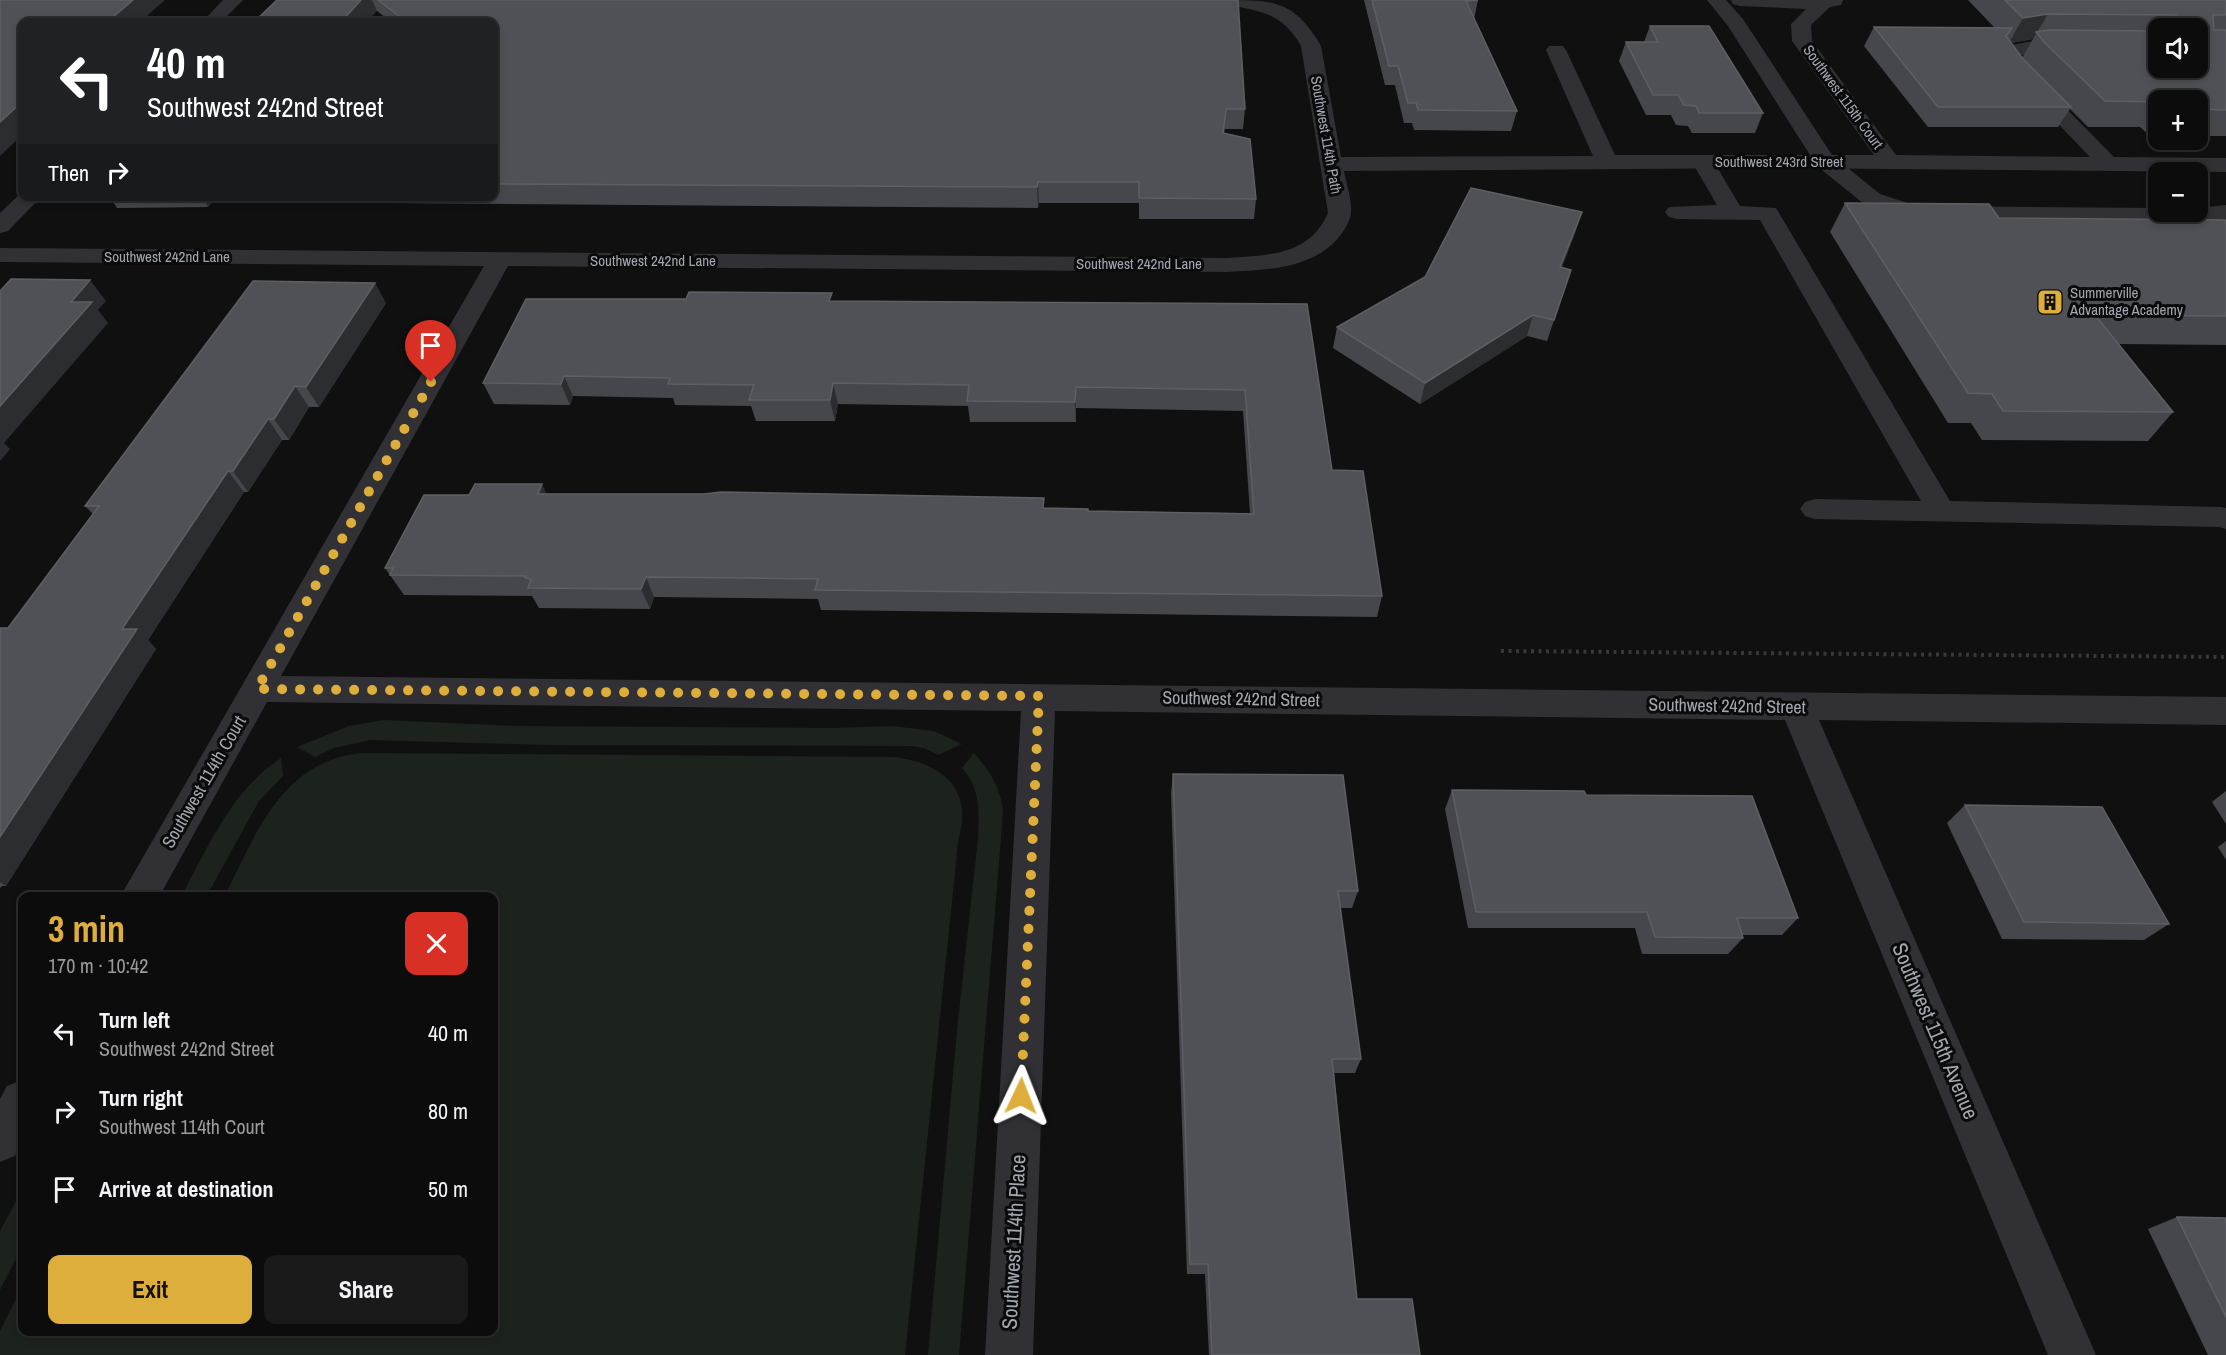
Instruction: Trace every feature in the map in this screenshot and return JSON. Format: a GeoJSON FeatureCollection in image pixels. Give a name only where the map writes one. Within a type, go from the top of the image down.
{"type":"FeatureCollection","features":[{"type":"Feature","properties":{"kind":"street"},"geometry":{"type":"LineString","coordinates":[[215,18],[234,0]]}},
{"type":"Feature","properties":{"kind":"street","name":"Southwest 114th Path"},"geometry":{"type":"LineString","coordinates":[[1233,0],[1264,5],[1282,12],[1295,21],[1311,46],[1340,213],[1330,236],[1320,245],[1305,253]]}},
{"type":"Feature","properties":{"kind":"street"},"geometry":{"type":"LineString","coordinates":[[1716,0],[1736,23],[1825,161],[1872,199],[1891,207],[1917,213],[2207,215],[2226,212]]}},
{"type":"Feature","properties":{"kind":"street"},"geometry":{"type":"LineString","coordinates":[[1740,0],[1793,4],[1843,0]]}},
{"type":"Feature","properties":{"kind":"street","name":"Southwest 115th Court"},"geometry":{"type":"LineString","coordinates":[[1823,3],[1801,24],[1802,41],[1890,162]]}},
{"type":"Feature","properties":{"kind":"street"},"geometry":{"type":"LineString","coordinates":[[2108,164],[2020,73],[2007,54],[2013,50],[2032,47],[2148,48]]}},
{"type":"Feature","properties":{"kind":"street"},"geometry":{"type":"LineString","coordinates":[[1556,50],[1607,162]]}},
{"type":"Feature","properties":{"kind":"street","name":"Southwest 243rd Street"},"geometry":{"type":"LineString","coordinates":[[1331,164],[1825,161],[2226,165]]}},
{"type":"Feature","properties":{"kind":"street"},"geometry":{"type":"LineString","coordinates":[[1703,162],[1732,212]]}},
{"type":"Feature","properties":{"kind":"street"},"geometry":{"type":"LineString","coordinates":[[0,226],[26,201]]}},
{"type":"Feature","properties":{"kind":"street"},"geometry":{"type":"LineString","coordinates":[[1677,212],[1768,213],[1942,512]]}},
{"type":"Feature","properties":{"kind":"street","name":"Southwest 242nd Lane"},"geometry":{"type":"LineString","coordinates":[[0,255],[1227,265],[1254,263],[1305,253]]}},
{"type":"Feature","properties":{"kind":"street","name":"Southwest 114th Court"},"geometry":{"type":"LineString","coordinates":[[142,892],[500,260]]}},
{"type":"Feature","properties":{"kind":"street"},"geometry":{"type":"LineString","coordinates":[[1815,509],[2221,517],[2226,519]]}},
{"type":"Feature","properties":{"kind":"street","name":"Southwest 242nd Street"},"geometry":{"type":"LineString","coordinates":[[257,689],[2226,711]]}},
{"type":"Feature","properties":{"kind":"street","name":"Southwest 114th Place"},"geometry":{"type":"LineString","coordinates":[[1009,1355],[1039,696]]}},
{"type":"Feature","properties":{"kind":"street","name":"Southwest 115th Avenue"},"geometry":{"type":"LineString","coordinates":[[1797,707],[2072,1355]]}},
{"type":"Feature","properties":{"kind":"street"},"geometry":{"type":"LineString","coordinates":[[0,1141],[18,1108]]}},
{"type":"Feature","properties":{"kind":"path"},"geometry":{"type":"LineString","coordinates":[[1500,651],[2226,657]]}},
{"type":"Feature","properties":{"kind":"shaded area"},"geometry":{"type":"Polygon","coordinates":[[[384,720],[514,726],[832,728],[892,726],[934,731],[962,744],[938,755],[924,748],[911,746],[549,745],[370,740],[334,748],[315,757],[297,747],[349,726],[384,720]]]}},
{"type":"Feature","properties":{"kind":"shaded area"},"geometry":{"type":"Polygon","coordinates":[[[363,753],[891,757],[927,765],[947,778],[960,798],[962,819],[905,1355],[0,1355],[0,1331],[18,1295],[18,1336],[498,1336],[498,892],[226,892],[260,826],[275,804],[291,785],[311,770],[335,759],[363,753]]]}},
{"type":"Feature","properties":{"kind":"shaded area"},"geometry":{"type":"Polygon","coordinates":[[[974,753],[993,780],[1000,795],[1003,812],[959,1355],[928,1355],[957,1030],[978,839],[976,793],[962,768],[974,753]]]}},
{"type":"Feature","properties":{"kind":"shaded area"},"geometry":{"type":"Polygon","coordinates":[[[281,758],[283,776],[259,801],[209,892],[184,892],[223,821],[235,803],[264,771],[281,758]]]}},
{"type":"Feature","properties":{"kind":"shaded area"},"geometry":{"type":"Polygon","coordinates":[[[18,1197],[18,1255],[0,1290],[0,1231],[18,1197]]]}},
{"type":"Feature","properties":{"kind":"building"},"geometry":{"type":"Polygon","coordinates":[[[0,0],[133,0],[112,18],[18,18],[18,106],[0,122],[0,0]]]}},
{"type":"Feature","properties":{"kind":"building"},"geometry":{"type":"Polygon","coordinates":[[[277,0],[361,0],[345,18],[258,18],[277,0]]]}},
{"type":"Feature","properties":{"kind":"building"},"geometry":{"type":"Polygon","coordinates":[[[378,0],[1238,0],[1245,109],[1226,109],[1223,133],[1250,139],[1256,199],[1139,198],[1139,182],[1038,182],[1037,187],[498,184],[498,18],[402,18],[378,0]]]}},
{"type":"Feature","properties":{"kind":"building"},"geometry":{"type":"Polygon","coordinates":[[[1372,0],[1478,0],[1466,1],[1517,111],[1418,110],[1416,103],[1408,103],[1398,66],[1389,66],[1372,0]]]}},
{"type":"Feature","properties":{"kind":"building"},"geometry":{"type":"Polygon","coordinates":[[[2005,0],[2226,0],[2226,15],[2213,15],[2214,30],[2226,30],[2226,110],[2208,109],[2208,90],[2148,90],[2148,102],[2105,101],[2036,32],[2048,30],[2148,31],[2148,78],[2208,78],[2208,18],[2176,18],[2176,15],[2048,14],[2023,18],[2005,0]]]}},
{"type":"Feature","properties":{"kind":"building"},"geometry":{"type":"Polygon","coordinates":[[[1650,26],[1709,26],[1763,113],[1699,113],[1696,106],[1684,105],[1678,95],[1653,95],[1626,42],[1658,42],[1650,26]]]}},
{"type":"Feature","properties":{"kind":"building"},"geometry":{"type":"Polygon","coordinates":[[[1874,27],[2012,28],[2006,36],[2023,59],[2071,107],[1938,107],[1874,27]]]}},
{"type":"Feature","properties":{"kind":"building"},"geometry":{"type":"Polygon","coordinates":[[[1471,188],[1582,212],[1560,267],[1571,270],[1554,320],[1533,315],[1425,383],[1337,327],[1425,277],[1471,188]]]}},
{"type":"Feature","properties":{"kind":"building","name":"Summerville Advantage Academy"},"geometry":{"type":"Polygon","coordinates":[[[1845,203],[1989,204],[1999,218],[2148,219],[2148,222],[2226,220],[2226,316],[2095,315],[2173,412],[2003,411],[1992,394],[1968,393],[1845,203]]]}},
{"type":"Feature","properties":{"kind":"building"},"geometry":{"type":"Polygon","coordinates":[[[11,279],[90,280],[71,302],[92,302],[0,406],[0,291],[11,279]]]}},
{"type":"Feature","properties":{"kind":"building"},"geometry":{"type":"Polygon","coordinates":[[[253,281],[375,283],[306,387],[295,386],[274,419],[268,419],[233,471],[228,471],[122,629],[137,629],[0,837],[0,628],[8,628],[99,506],[85,506],[253,281]]]}},
{"type":"Feature","properties":{"kind":"building"},"geometry":{"type":"Polygon","coordinates":[[[689,292],[832,293],[829,301],[1307,304],[1332,470],[1363,471],[1382,596],[815,590],[818,579],[646,577],[641,589],[528,588],[531,579],[525,578],[526,576],[390,575],[393,568],[385,568],[424,495],[469,495],[475,484],[542,484],[538,494],[704,494],[721,492],[1044,498],[1043,508],[1254,514],[1245,390],[1076,387],[1075,402],[967,401],[969,385],[833,383],[830,400],[749,400],[754,385],[668,384],[670,378],[564,376],[561,384],[483,383],[526,299],[686,299],[689,292]]]}},
{"type":"Feature","properties":{"kind":"building"},"geometry":{"type":"Polygon","coordinates":[[[1173,774],[1343,775],[1358,891],[1338,891],[1361,1059],[1332,1059],[1357,1299],[1412,1299],[1420,1355],[1212,1355],[1208,1264],[1190,1264],[1173,774]]]}},
{"type":"Feature","properties":{"kind":"building"},"geometry":{"type":"Polygon","coordinates":[[[1452,790],[1584,791],[1586,795],[1752,796],[1798,918],[1737,918],[1743,938],[1655,937],[1647,912],[1476,912],[1452,790]]]}},
{"type":"Feature","properties":{"kind":"building"},"geometry":{"type":"Polygon","coordinates":[[[1965,805],[2102,807],[2169,924],[2024,922],[1965,805]]]}},
{"type":"Feature","properties":{"kind":"building"},"geometry":{"type":"Polygon","coordinates":[[[2177,1217],[2226,1218],[2226,1317],[2177,1217]]]}},
{"type":"Feature","properties":{"kind":"place","name":"Summerville Advantage Academy"},"geometry":{"type":"Point","coordinates":[2050,302]}},
{"type":"Feature","properties":{"kind":"route"},"geometry":{"type":"LineString","coordinates":[[431,382],[257,689],[1039,696],[1021,1096]]}}]}
